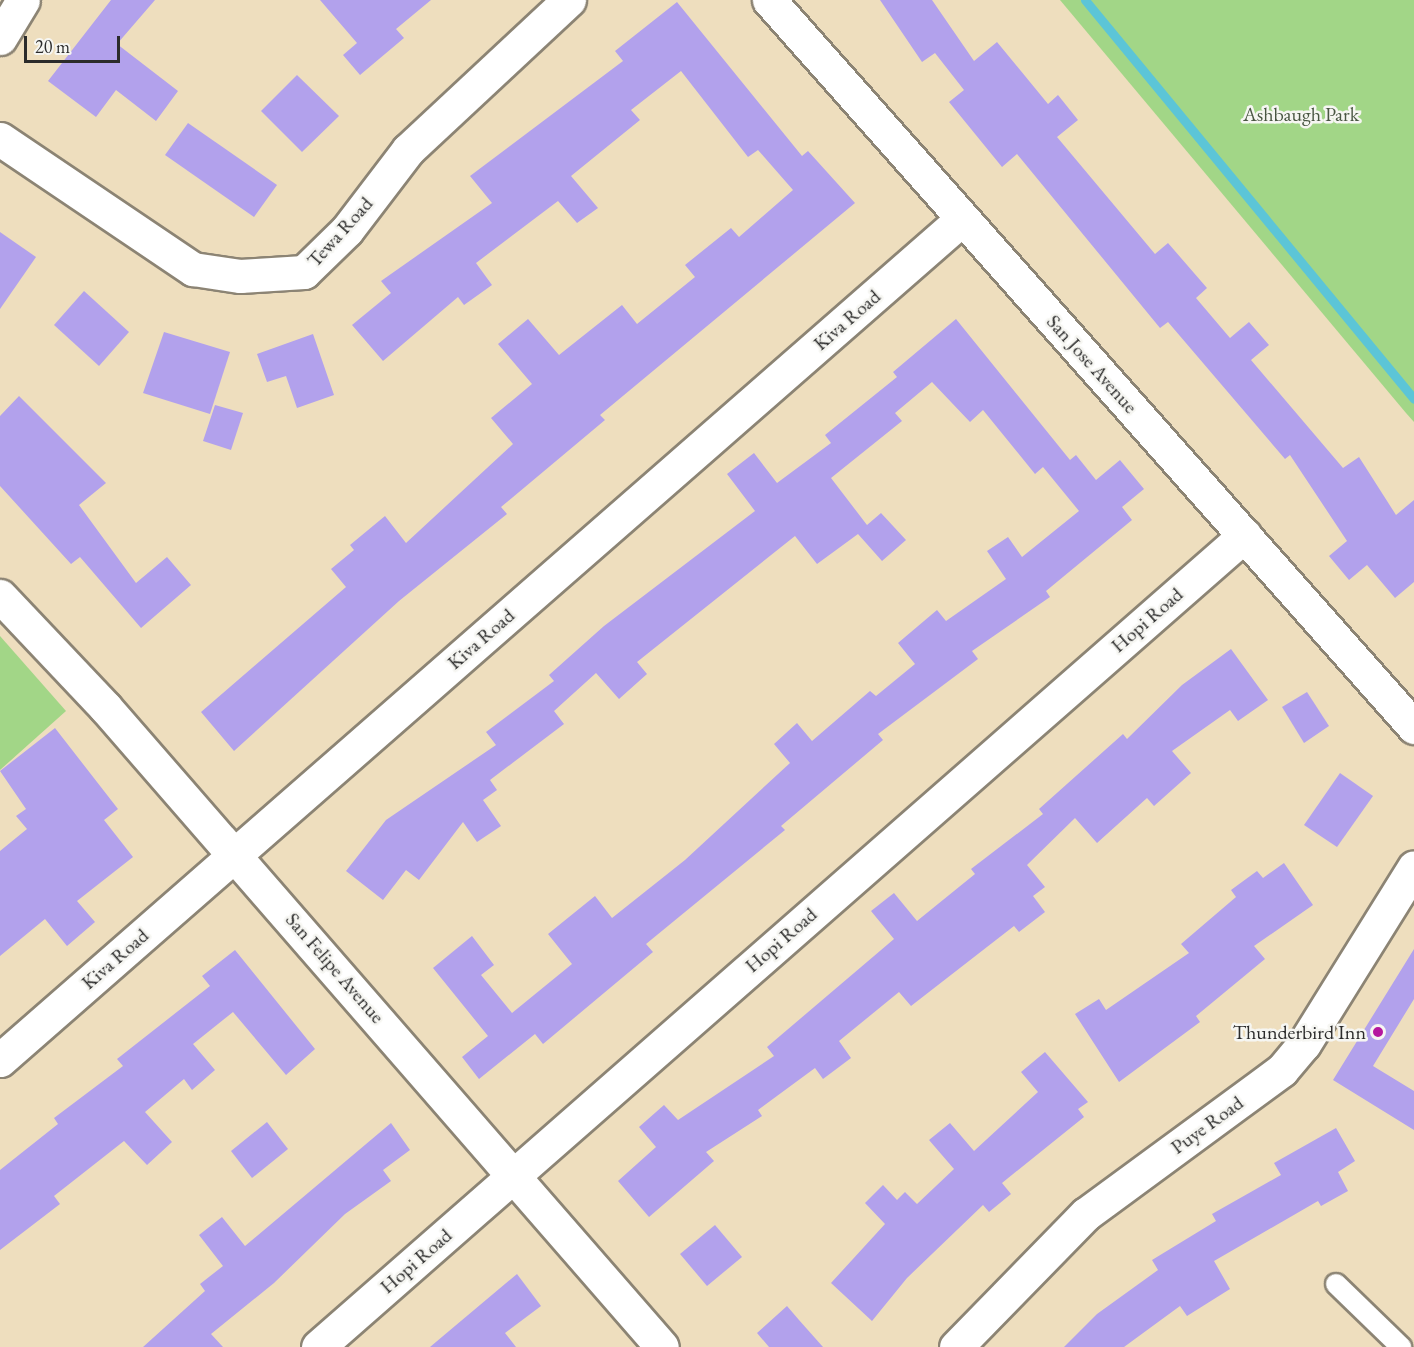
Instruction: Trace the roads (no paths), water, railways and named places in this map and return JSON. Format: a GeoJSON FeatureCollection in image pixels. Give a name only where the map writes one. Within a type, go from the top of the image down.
{"type":"FeatureCollection","features":[{"type":"Feature","properties":{"kind":"street"},"geometry":{"type":"LineString","coordinates":[[0,38],[23,0]]}},
{"type":"Feature","properties":{"kind":"street","name":"Tewa Road"},"geometry":{"type":"LineString","coordinates":[[0,139],[193,269],[240,276],[304,272],[347,230],[408,150],[569,0]]}},
{"type":"Feature","properties":{"kind":"street","name":"San Jose Avenue"},"geometry":{"type":"LineString","coordinates":[[770,0],[962,219],[1245,534],[1414,728]]}},
{"type":"Feature","properties":{"kind":"street","name":"Kiva Road"},"geometry":{"type":"LineString","coordinates":[[0,1060],[962,219]]}},
{"type":"Feature","properties":{"kind":"street","name":"Hopi Road"},"geometry":{"type":"LineString","coordinates":[[318,1347],[1245,534]]}},
{"type":"Feature","properties":{"kind":"street","name":"San Felipe Avenue"},"geometry":{"type":"LineString","coordinates":[[0,596],[234,854],[516,1173],[662,1347]]}},
{"type":"Feature","properties":{"kind":"street","name":"Puye Road"},"geometry":{"type":"LineString","coordinates":[[956,1347],[1086,1214],[1282,1070],[1304,1044],[1414,867]]}},
{"type":"Feature","properties":{"kind":"lane"},"geometry":{"type":"LineString","coordinates":[[1336,1284],[1401,1347]]}},
{"type":"Feature","properties":{"kind":"waterway"},"geometry":{"type":"LineString","coordinates":[[1085,0],[1414,399]]}},
{"type":"Feature","properties":{"kind":"place","name":"Thunderbird Inn"},"geometry":{"type":"Point","coordinates":[1378,1032]}},
{"type":"Feature","properties":{"kind":"park label","name":"Ashbaugh Park"},"geometry":{"type":"Point","coordinates":[1301,114]}}]}
